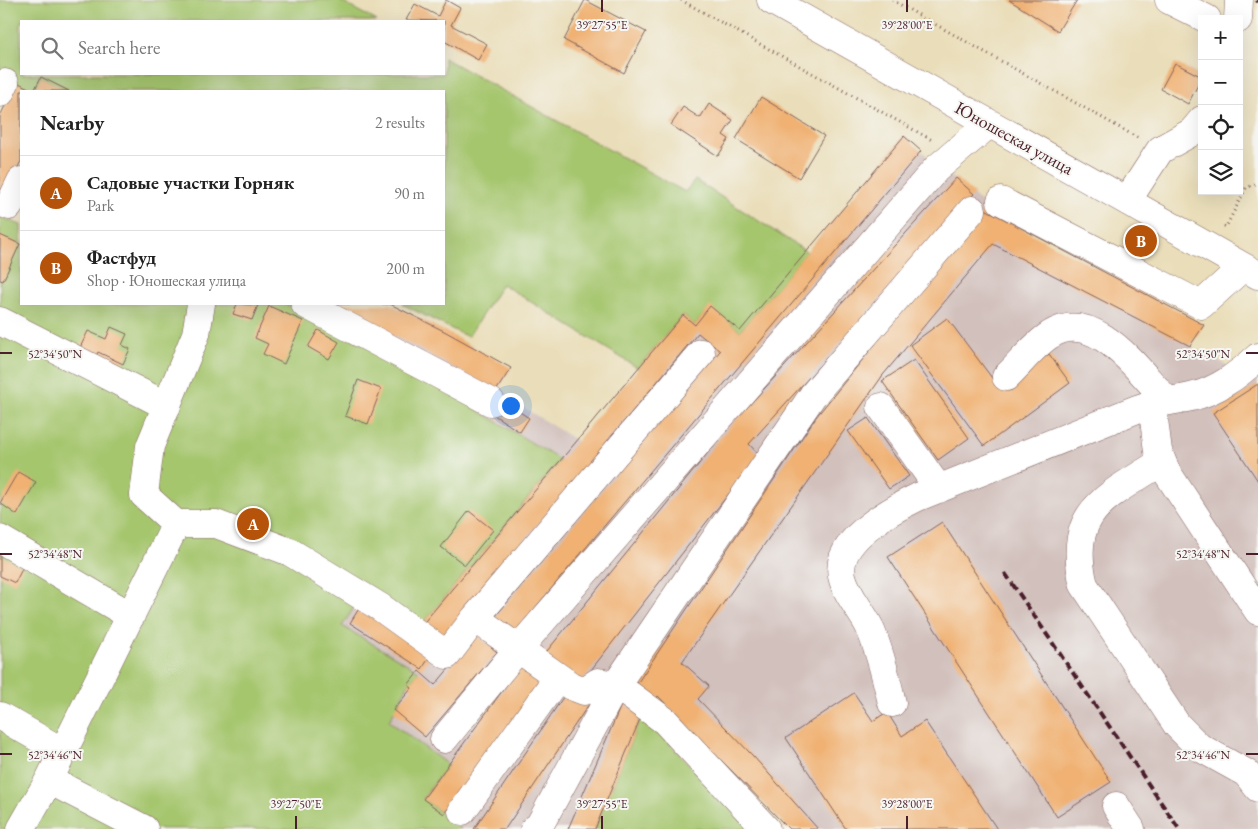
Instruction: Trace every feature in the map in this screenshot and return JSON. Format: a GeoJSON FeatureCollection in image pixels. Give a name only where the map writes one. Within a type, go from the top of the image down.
{"type":"FeatureCollection","features":[{"type":"Feature","properties":{"kind":"street","name":"Юношеская улица"},"geometry":{"type":"LineString","coordinates":[[772,0],[1251,271]]}},
{"type":"Feature","properties":{"kind":"street"},"geometry":{"type":"LineString","coordinates":[[1169,0],[1199,15]]}},
{"type":"Feature","properties":{"kind":"street"},"geometry":{"type":"LineString","coordinates":[[1238,15],[1239,0]]}},
{"type":"Feature","properties":{"kind":"street"},"geometry":{"type":"LineString","coordinates":[[444,739],[518,649],[936,169],[989,124]]}},
{"type":"Feature","properties":{"kind":"street"},"geometry":{"type":"LineString","coordinates":[[1127,201],[1160,150],[1192,132],[1198,125]]}},
{"type":"Feature","properties":{"kind":"street"},"geometry":{"type":"LineString","coordinates":[[10,206],[20,184]]}},
{"type":"Feature","properties":{"kind":"street"},"geometry":{"type":"LineString","coordinates":[[1000,201],[1201,305],[1251,271]]}},
{"type":"Feature","properties":{"kind":"street"},"geometry":{"type":"LineString","coordinates":[[534,829],[538,828],[616,685],[813,395],[972,210]]}},
{"type":"Feature","properties":{"kind":"street"},"geometry":{"type":"LineString","coordinates":[[201,305],[196,334],[150,446],[144,496],[176,524],[216,524],[290,552],[380,607],[447,655],[475,618],[701,353]]}},
{"type":"Feature","properties":{"kind":"street"},"geometry":{"type":"LineString","coordinates":[[308,305],[492,402]]}},
{"type":"Feature","properties":{"kind":"street"},"geometry":{"type":"LineString","coordinates":[[0,321],[167,406]]}},
{"type":"Feature","properties":{"kind":"street"},"geometry":{"type":"LineString","coordinates":[[1006,377],[1050,335],[1060,330],[1080,328],[1111,342],[1160,402],[1161,462],[1171,480],[1258,610]]}},
{"type":"Feature","properties":{"kind":"street"},"geometry":{"type":"LineString","coordinates":[[892,702],[876,644],[842,577],[842,557],[855,540],[879,519],[903,504],[1021,454],[1160,402],[1190,397],[1216,389],[1258,357]]}},
{"type":"Feature","properties":{"kind":"street"},"geometry":{"type":"LineString","coordinates":[[881,407],[939,489]]}},
{"type":"Feature","properties":{"kind":"street"},"geometry":{"type":"LineString","coordinates":[[1161,462],[1096,505],[1085,521],[1079,540],[1078,562],[1084,585],[1177,725],[1199,747],[1246,773],[1258,788]]}},
{"type":"Feature","properties":{"kind":"street"},"geometry":{"type":"LineString","coordinates":[[21,829],[50,780],[176,524]]}},
{"type":"Feature","properties":{"kind":"street"},"geometry":{"type":"LineString","coordinates":[[0,539],[132,616]]}},
{"type":"Feature","properties":{"kind":"street"},"geometry":{"type":"LineString","coordinates":[[475,618],[558,677],[584,691],[598,682],[616,685],[665,721],[766,829]]}},
{"type":"Feature","properties":{"kind":"street"},"geometry":{"type":"LineString","coordinates":[[462,811],[558,677]]}},
{"type":"Feature","properties":{"kind":"street"},"geometry":{"type":"LineString","coordinates":[[0,716],[63,752]]}},
{"type":"Feature","properties":{"kind":"street"},"geometry":{"type":"LineString","coordinates":[[50,780],[144,829]]}},
{"type":"Feature","properties":{"kind":"street"},"geometry":{"type":"LineString","coordinates":[[1116,806],[1131,829]]}},
{"type":"Feature","properties":{"kind":"path"},"geometry":{"type":"LineString","coordinates":[[681,0],[955,153]]}},
{"type":"Feature","properties":{"kind":"path"},"geometry":{"type":"LineString","coordinates":[[892,0],[1160,150]]}},
{"type":"Feature","properties":{"kind":"path"},"geometry":{"type":"LineString","coordinates":[[1218,223],[1226,227],[1246,188],[1258,183]]}},
{"type":"Feature","properties":{"kind":"shaded area"},"geometry":{"type":"Polygon","coordinates":[[[904,136],[1002,220],[1204,325],[1190,347],[1258,380],[1258,829],[789,829],[658,697],[642,714],[595,829],[461,829],[423,799],[448,765],[389,721],[408,685],[418,671],[342,626],[357,603],[407,367],[287,305],[392,305],[511,368],[497,391],[577,441],[683,315],[710,306],[740,331],[904,136]]]}},
{"type":"Feature","properties":{"kind":"green space"},"geometry":{"type":"Polygon","coordinates":[[[0,0],[338,0],[375,20],[20,20],[20,75],[445,75],[445,59],[685,192],[695,180],[807,252],[740,331],[710,307],[695,325],[683,315],[638,368],[502,284],[468,337],[404,305],[445,305],[445,90],[67,90],[41,77],[34,90],[32,90],[0,75],[0,0]]]}},
{"type":"Feature","properties":{"kind":"green space"},"geometry":{"type":"Polygon","coordinates":[[[0,217],[20,225],[20,305],[287,305],[407,367],[560,460],[420,627],[357,603],[342,626],[419,671],[408,685],[389,721],[448,765],[423,798],[461,829],[0,829],[0,217]]]}},
{"type":"Feature","properties":{"kind":"green space"},"geometry":{"type":"Polygon","coordinates":[[[642,714],[750,829],[595,829],[642,714]]]}},
{"type":"Feature","properties":{"kind":"building"},"geometry":{"type":"Polygon","coordinates":[[[446,0],[460,8],[451,25],[487,44],[478,60],[445,42],[445,20],[406,20],[415,4],[438,16],[446,0]]]}},
{"type":"Feature","properties":{"kind":"building"},"geometry":{"type":"Polygon","coordinates":[[[585,0],[646,32],[624,73],[564,40],[585,0]]]}},
{"type":"Feature","properties":{"kind":"building"},"geometry":{"type":"Polygon","coordinates":[[[1009,0],[1077,0],[1058,31],[1009,0]]]}},
{"type":"Feature","properties":{"kind":"building"},"geometry":{"type":"Polygon","coordinates":[[[1175,63],[1198,75],[1198,85],[1188,104],[1161,89],[1175,63]]]}},
{"type":"Feature","properties":{"kind":"building"},"geometry":{"type":"Polygon","coordinates":[[[41,77],[67,90],[34,90],[41,77]]]}},
{"type":"Feature","properties":{"kind":"building"},"geometry":{"type":"Polygon","coordinates":[[[17,82],[32,90],[20,90],[20,163],[3,198],[0,196],[0,116],[17,82]]]}},
{"type":"Feature","properties":{"kind":"building"},"geometry":{"type":"Polygon","coordinates":[[[761,97],[824,136],[799,178],[736,139],[761,97]]]}},
{"type":"Feature","properties":{"kind":"building"},"geometry":{"type":"Polygon","coordinates":[[[709,104],[733,120],[723,135],[729,139],[718,156],[671,125],[683,107],[700,118],[709,104]]]}},
{"type":"Feature","properties":{"kind":"building"},"geometry":{"type":"Polygon","coordinates":[[[904,136],[921,151],[513,634],[494,618],[720,351],[698,333],[438,643],[420,627],[683,315],[695,325],[710,306],[740,331],[904,136]]]}},
{"type":"Feature","properties":{"kind":"building"},"geometry":{"type":"Polygon","coordinates":[[[956,178],[974,194],[749,444],[759,455],[580,684],[543,656],[724,433],[956,178]]]}},
{"type":"Feature","properties":{"kind":"building"},"geometry":{"type":"Polygon","coordinates":[[[985,209],[1204,325],[1190,346],[993,244],[883,375],[682,662],[709,686],[698,699],[753,756],[818,829],[789,829],[658,696],[652,705],[634,688],[816,417],[985,209]]]}},
{"type":"Feature","properties":{"kind":"building"},"geometry":{"type":"Polygon","coordinates":[[[0,235],[20,244],[3,281],[0,280],[0,235]]]}},
{"type":"Feature","properties":{"kind":"building"},"geometry":{"type":"Polygon","coordinates":[[[237,305],[258,305],[252,320],[233,314],[237,305]]]}},
{"type":"Feature","properties":{"kind":"building"},"geometry":{"type":"Polygon","coordinates":[[[330,305],[392,305],[511,368],[496,391],[414,346],[330,305]]]}},
{"type":"Feature","properties":{"kind":"building"},"geometry":{"type":"Polygon","coordinates":[[[269,306],[303,321],[284,364],[263,354],[268,344],[255,338],[269,306]]]}},
{"type":"Feature","properties":{"kind":"building"},"geometry":{"type":"Polygon","coordinates":[[[947,318],[1001,390],[1049,354],[1070,383],[984,446],[910,345],[947,318]]]}},
{"type":"Feature","properties":{"kind":"building"},"geometry":{"type":"Polygon","coordinates":[[[111,327],[127,334],[122,345],[130,349],[123,364],[98,352],[92,363],[76,356],[88,331],[106,339],[111,327]]]}},
{"type":"Feature","properties":{"kind":"building"},"geometry":{"type":"Polygon","coordinates":[[[318,330],[339,342],[329,359],[308,347],[318,330]]]}},
{"type":"Feature","properties":{"kind":"building"},"geometry":{"type":"Polygon","coordinates":[[[914,360],[969,438],[938,460],[882,381],[914,360]]]}},
{"type":"Feature","properties":{"kind":"building"},"geometry":{"type":"Polygon","coordinates":[[[358,380],[381,389],[368,424],[345,416],[358,380]]]}},
{"type":"Feature","properties":{"kind":"building"},"geometry":{"type":"Polygon","coordinates":[[[1258,384],[1258,481],[1213,413],[1258,384]]]}},
{"type":"Feature","properties":{"kind":"building"},"geometry":{"type":"Polygon","coordinates":[[[503,401],[529,418],[520,432],[494,415],[503,401]]]}},
{"type":"Feature","properties":{"kind":"building"},"geometry":{"type":"Polygon","coordinates":[[[868,418],[909,476],[889,489],[848,431],[868,418]]]}},
{"type":"Feature","properties":{"kind":"building"},"geometry":{"type":"Polygon","coordinates":[[[18,472],[36,482],[17,515],[0,503],[18,472]]]}},
{"type":"Feature","properties":{"kind":"building"},"geometry":{"type":"Polygon","coordinates":[[[469,511],[493,530],[465,565],[441,547],[469,511]]]}},
{"type":"Feature","properties":{"kind":"building"},"geometry":{"type":"Polygon","coordinates":[[[942,522],[1111,782],[1057,817],[888,557],[942,522]]]}},
{"type":"Feature","properties":{"kind":"building"},"geometry":{"type":"Polygon","coordinates":[[[0,555],[23,567],[15,583],[0,576],[0,555]]]}},
{"type":"Feature","properties":{"kind":"building"},"geometry":{"type":"Polygon","coordinates":[[[360,607],[432,653],[422,669],[350,623],[360,607]]]}},
{"type":"Feature","properties":{"kind":"building"},"geometry":{"type":"Polygon","coordinates":[[[477,635],[497,652],[425,737],[393,710],[412,688],[408,685],[419,671],[435,685],[477,635]]]}},
{"type":"Feature","properties":{"kind":"building"},"geometry":{"type":"Polygon","coordinates":[[[522,664],[543,679],[444,814],[423,799],[522,664]]]}},
{"type":"Feature","properties":{"kind":"building"},"geometry":{"type":"Polygon","coordinates":[[[568,690],[589,704],[505,829],[474,829],[568,690]]]}},
{"type":"Feature","properties":{"kind":"building"},"geometry":{"type":"Polygon","coordinates":[[[854,693],[873,721],[887,712],[902,736],[925,721],[997,829],[846,829],[786,738],[854,693]]]}},
{"type":"Feature","properties":{"kind":"building"},"geometry":{"type":"Polygon","coordinates":[[[622,703],[642,714],[595,829],[568,829],[622,703]]]}},
{"type":"Feature","properties":{"kind":"railway"},"geometry":{"type":"LineString","coordinates":[[1005,573],[1179,829]]}},
{"type":"Feature","properties":{"kind":"place","name":"Фастфуд"},"geometry":{"type":"Point","coordinates":[1141,241]}},
{"type":"Feature","properties":{"kind":"place","name":"Садовые участки Горняк"},"geometry":{"type":"Point","coordinates":[253,524]}}]}
